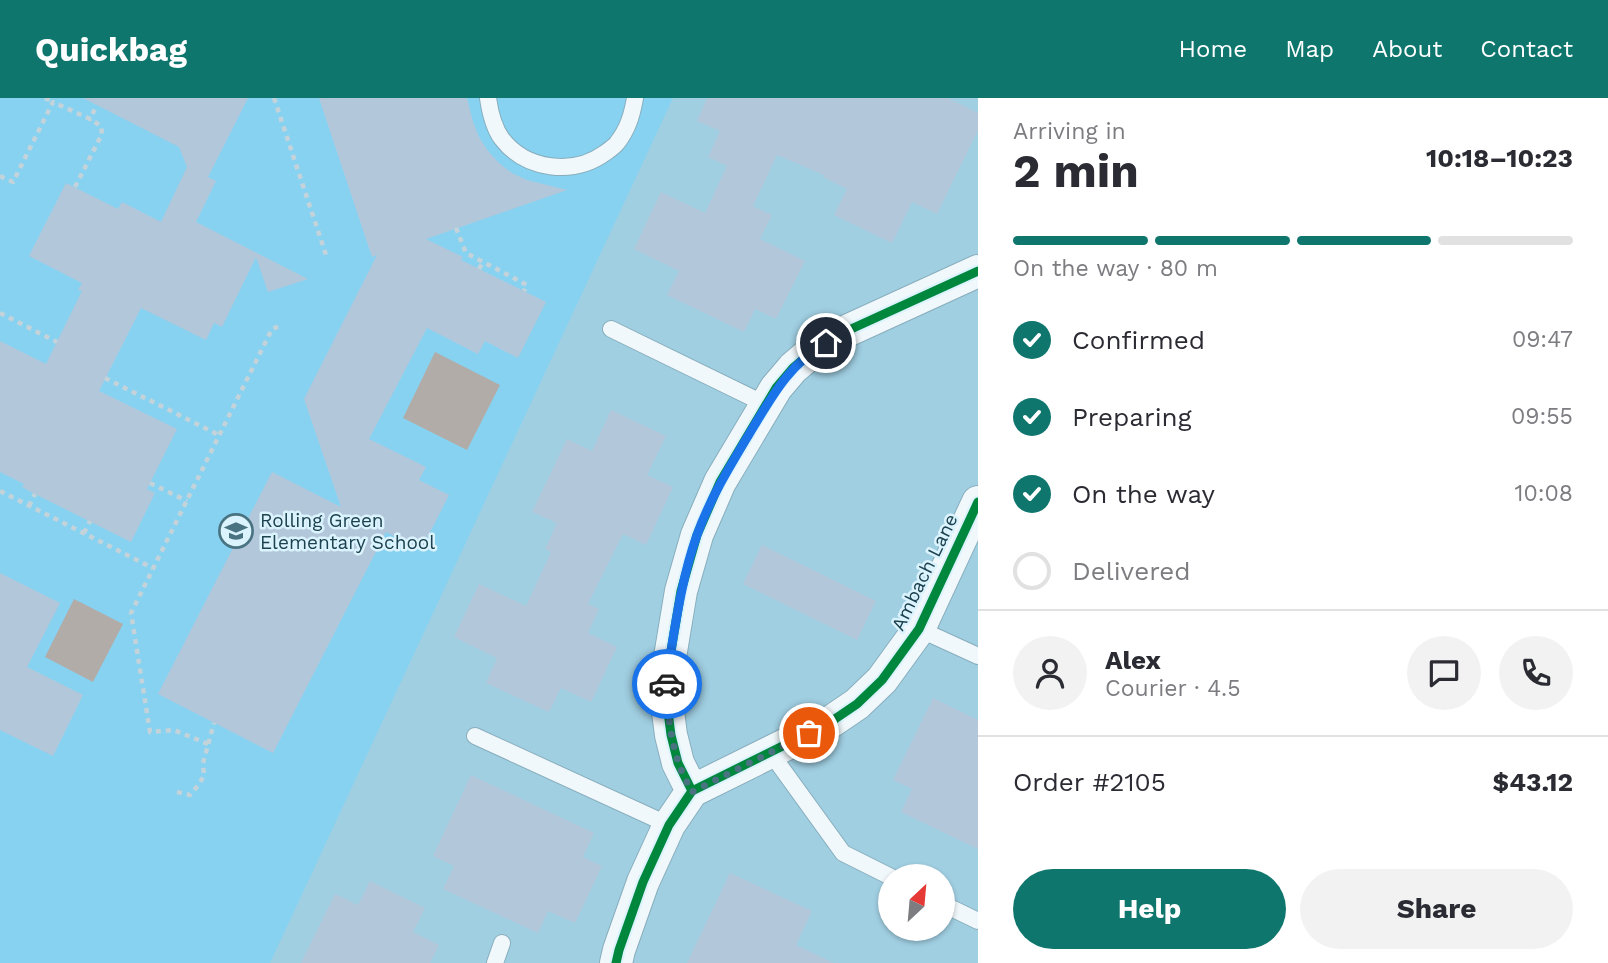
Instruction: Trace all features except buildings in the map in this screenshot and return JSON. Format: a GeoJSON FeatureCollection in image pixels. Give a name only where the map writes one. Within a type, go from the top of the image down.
{"type":"FeatureCollection","features":[{"type":"Feature","properties":{"kind":"street"},"geometry":{"type":"LineString","coordinates":[[616,963],[643,882],[669,825],[692,792],[678,763],[671,736],[667,675],[681,591],[697,535],[720,482],[776,388],[814,350],[838,335],[978,271]]}},
{"type":"Feature","properties":{"kind":"street","name":"Ambach Lane"},"geometry":{"type":"LineString","coordinates":[[692,792],[829,723],[857,704],[882,680],[919,629],[978,502]]}},
{"type":"Feature","properties":{"kind":"lane"},"geometry":{"type":"LineString","coordinates":[[488,98],[491,116],[502,139],[521,156],[545,166],[570,168],[595,160],[616,145],[629,123],[636,98]]}},
{"type":"Feature","properties":{"kind":"lane"},"geometry":{"type":"LineString","coordinates":[[611,328],[766,405]]}},
{"type":"Feature","properties":{"kind":"lane"},"geometry":{"type":"LineString","coordinates":[[919,629],[978,656]]}},
{"type":"Feature","properties":{"kind":"lane"},"geometry":{"type":"LineString","coordinates":[[475,736],[669,825]]}},
{"type":"Feature","properties":{"kind":"lane"},"geometry":{"type":"LineString","coordinates":[[770,752],[843,853],[878,870]]}},
{"type":"Feature","properties":{"kind":"lane"},"geometry":{"type":"LineString","coordinates":[[956,910],[978,921]]}},
{"type":"Feature","properties":{"kind":"lane"},"geometry":{"type":"LineString","coordinates":[[495,963],[502,943]]}},
{"type":"Feature","properties":{"kind":"path"},"geometry":{"type":"LineString","coordinates":[[46,98],[101,125],[103,129],[75,187]]}},
{"type":"Feature","properties":{"kind":"path"},"geometry":{"type":"LineString","coordinates":[[274,98],[326,255]]}},
{"type":"Feature","properties":{"kind":"path"},"geometry":{"type":"LineString","coordinates":[[0,176],[13,182],[53,102]]}},
{"type":"Feature","properties":{"kind":"path"},"geometry":{"type":"LineString","coordinates":[[90,120],[97,105]]}},
{"type":"Feature","properties":{"kind":"path"},"geometry":{"type":"LineString","coordinates":[[456,228],[466,253],[527,285],[524,291]]}},
{"type":"Feature","properties":{"kind":"path"},"geometry":{"type":"LineString","coordinates":[[480,269],[483,262]]}},
{"type":"Feature","properties":{"kind":"path"},"geometry":{"type":"LineString","coordinates":[[0,313],[57,342]]}},
{"type":"Feature","properties":{"kind":"path"},"geometry":{"type":"LineString","coordinates":[[208,744],[174,730],[150,732],[131,613],[272,328],[280,326]]}},
{"type":"Feature","properties":{"kind":"path"},"geometry":{"type":"LineString","coordinates":[[105,378],[219,435]]}},
{"type":"Feature","properties":{"kind":"path"},"geometry":{"type":"LineString","coordinates":[[150,483],[187,501]]}},
{"type":"Feature","properties":{"kind":"path"},"geometry":{"type":"LineString","coordinates":[[0,491],[153,568]]}},
{"type":"Feature","properties":{"kind":"path"},"geometry":{"type":"LineString","coordinates":[[29,506],[35,494]]}},
{"type":"Feature","properties":{"kind":"path"},"geometry":{"type":"LineString","coordinates":[[84,533],[90,522]]}},
{"type":"Feature","properties":{"kind":"path"},"geometry":{"type":"LineString","coordinates":[[177,792],[190,795],[200,783],[214,723]]}},
{"type":"Feature","properties":{"kind":"shaded area","name":"Rolling Green Elementary School"},"geometry":{"type":"Polygon","coordinates":[[[0,98],[673,98],[270,963],[0,963],[0,98]]]}},
{"type":"Feature","properties":{"kind":"shaded area"},"geometry":{"type":"Polygon","coordinates":[[[435,352],[500,385],[467,450],[403,418],[435,352]]]}},
{"type":"Feature","properties":{"kind":"shaded area"},"geometry":{"type":"Polygon","coordinates":[[[74,599],[123,624],[93,682],[45,657],[74,599]]]}},
{"type":"Feature","properties":{"kind":"cycle path"},"geometry":{"type":"LineString","coordinates":[[692,791],[678,763],[671,735],[667,675],[681,591],[697,535],[720,482],[776,388],[793,368],[814,350],[838,335],[978,271]]}},
{"type":"Feature","properties":{"kind":"cycle path"},"geometry":{"type":"LineString","coordinates":[[616,963],[643,882],[669,825],[692,791],[829,723],[857,704],[882,680],[919,629],[978,502]]}},
{"type":"Feature","properties":{"kind":"way so far"},"geometry":{"type":"LineString","coordinates":[[667,684],[671,736],[678,763],[692,792],[809,733]]}},
{"type":"Feature","properties":{"kind":"place","name":"Rolling Green Elementary School"},"geometry":{"type":"Point","coordinates":[236,531]}},
{"type":"Feature","properties":{"kind":"route"},"geometry":{"type":"LineString","coordinates":[[667,684],[681,591],[697,535],[720,482],[776,388],[814,350],[826,343]]}}]}
